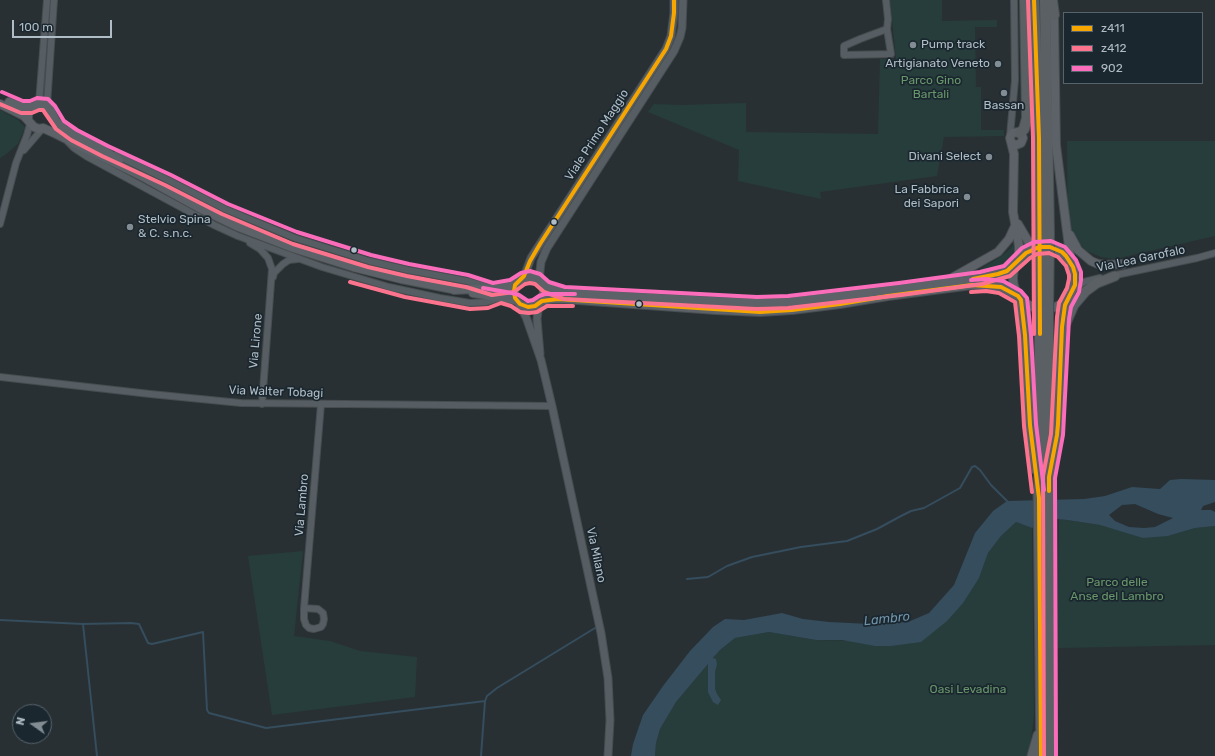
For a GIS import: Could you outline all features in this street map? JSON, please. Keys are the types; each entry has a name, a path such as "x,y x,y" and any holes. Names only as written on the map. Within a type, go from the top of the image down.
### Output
{"highway":[{"path":"1016,138 1024,129 1027,118 1025,0"},
{"path":"1034,0 1039,138 1045,233"},
{"path":"1044,0 1044,498"},
{"path":"1052,0 1054,15"},
{"path":"1044,318 1049,477"}],"main road":[{"path":"1041,756 1039,523 1057,435 1063,318 1065,305 1072,293 1075,280 1066,229 1056,145 1054,15"},
{"path":"0,98 16,106 25,107 39,105 50,109 56,121 66,130 105,151 145,178"},
{"path":"0,104 15,111 36,128 48,126 53,117 52,112"},
{"path":"29,122 28,113 39,105"},
{"path":"43,128 145,178 217,217 280,243 353,267 454,290 501,297 529,307 536,306 541,302 552,299 564,299 760,312 819,306 972,286 994,286 1001,287 1031,307 1043,310 1059,306 1065,302 1072,293"},
{"path":"1016,138 1014,154 1014,216 1019,246 1018,261 1012,279 1019,298 1025,335 1030,425 1049,526 1050,756"},
{"path":"1014,216 1021,231 1028,241 1039,247 1050,247 1057,250 1066,256 1071,263"},
{"path":"941,283 998,252 1009,239 1015,226"},
{"path":"1066,229 1078,250 1091,261 1104,265 1123,264"},
{"path":"454,290 493,289 508,286 530,276 553,290 572,293 676,300 757,303 788,302 981,278 1007,271 1030,250 1039,247"},
{"path":"1060,368 1067,320 1074,305 1086,291 1093,286 1115,276"},
{"path":"518,302 514,292 520,281"},
{"path":"541,282 544,293 541,302"},
{"path":"1032,756 1041,722"}],"street":[{"path":"39,105 47,0"},
{"path":"39,105 54,0"},
{"name":"Viale Primo Maggio","path":"520,281 525,274 531,258 666,49 671,36 674,0"},
{"name":"Viale Primo Maggio","path":"541,282 541,262 547,248 674,51 682,28 683,0"},
{"path":"886,0 888,19 887,29 891,54 844,55 844,46 860,38 887,29"},
{"path":"1014,0 1015,80 1012,109 1016,138"},
{"path":"1054,15 1058,0"},
{"path":"0,224 18,158 27,135 29,122"},
{"path":"18,158 43,128"},
{"path":"64,138 74,148 86,156 214,225 238,236 335,272 406,291 470,303 487,302 501,297"},
{"path":"105,151 168,180 225,210 295,238 374,262 467,281 493,289"},
{"name":"Via Lirone","path":"238,236 260,249 268,258 272,269 262,404"},
{"name":"Via Lea Garofalo","path":"1072,293 1084,282 1215,253"},
{"name":"Via Lirone","path":"272,280 274,273 283,264 288,260 298,258"},
{"name":"Via Milano","path":"518,302 526,317 541,360 603,641 610,706 608,756"},
{"name":"Via Milano","path":"541,302 538,311 538,319 541,360"},
{"name":"Via Walter Tobagi","path":"0,377 163,396 240,403 552,406"},
{"name":"Via Lambro","path":"304,608 321,404"}],"green space":[{"name":"Parco Gino Bartali","path":"890,0 942,0 942,21 997,20 997,27 975,27 976,87 981,87 981,130 1004,130 1004,136 944,137 937,176 820,192 821,199 738,181 739,150 648,112 654,104 681,105 746,103 746,132 878,134 880,59 896,59"},
{"path":"0,110 18,120 25,127 18,144 0,158"},
{"path":"1067,141 1215,141 1215,236 1115,259 1101,257 1087,251 1074,238 1068,224"},
{"path":"1015,242 1016,254 1014,260 1008,265 993,271 969,276 1002,256"},
{"name":"Parco delle Anse del Lambro","path":"1059,519 1100,525 1114,529 1168,536 1195,528 1215,526 1215,645 1057,648"},
{"name":"Oasi Levadina","path":"1016,522 1032,528 1034,716 1029,756 655,756 656,743 660,729 676,702 720,650 735,638 769,632 816,640 921,642 979,578 988,553 1001,536"},
{"path":"303,551 294,636 330,641 360,651 417,657 415,697 272,715 248,556"}],"water":[{"path":"1170,480 1215,480 1215,502 1203,506 1201,510 1211,510 1215,512 1215,526 1195,528 1168,536 1143,538 1100,525 1067,520 1046,518 1032,528 1016,522 1001,536 988,553 979,578 963,603 947,621 921,642 891,646 875,646 842,640 816,640 769,632 735,638 720,650 713,658 716,659 717,664 715,672 715,689 721,700 718,705 713,702 708,692 708,664 676,702 660,729 656,743 655,756 631,756 633,744 643,715 690,651 713,627 725,619 744,620 782,613 803,619 829,622 869,624 908,622 929,613 954,585 975,533 993,511 1007,501 1084,499 1105,496 1132,487 1160,489","holes":["1135,504 1158,514 1173,518 1155,527 1144,528 1129,527 1115,521 1109,515 1122,505"]}],"waterway":[{"path":"687,579 708,577 727,566 752,557 801,547 847,541 877,529 911,511 924,508 960,488 972,467 975,466 1009,503"},
{"path":"0,620 83,624 139,624 148,643 152,644 203,632 207,710 209,713 266,728 485,701"},
{"path":"83,624 97,756"},
{"path":"481,756 485,701 487,696 497,688 595,628"}],"transit line":[{"name":"z411","path":"674,0 671,36 666,49 540,244 530,261 524,276 515,285 515,298 520,304 528,307 535,306 542,301 558,299 760,312 840,304 972,285 1001,287 1018,296 1021,300 1025,335 1030,425 1039,498 1041,756"},
{"name":"z412","path":"1028,0 1033,138 1034,334"},
{"name":"z411","path":"1034,0 1039,138 1040,334"},
{"name":"902","path":"2,92 23,101 30,101 37,98 48,99 55,106 64,121 77,130 228,204 297,232 371,255 468,275 493,283 510,280 521,273 530,271 540,274 549,282 565,287 757,297 788,296 980,272 1004,266 1022,248 1034,242 1051,241 1065,247 1076,260 1081,272 1081,280 1079,292 1071,307 1069,319 1063,435 1055,478 1056,756"},
{"name":"z412","path":"0,104 21,113 32,113 43,110 56,129 71,140 222,214 293,244 368,267 466,287 492,295 514,292 525,284 530,283 535,284 544,292 564,299 757,309 788,308 982,284 1010,276 1030,258 1037,254 1049,253 1058,257 1066,266 1069,279 1067,288 1059,303 1057,317 1051,434 1043,476 1044,756"},
{"name":"z411","path":"973,279 1007,271 1026,253 1039,247 1050,247 1062,252 1073,267 1075,274 1075,285 1065,305 1062,327 1058,424 1049,477 1049,491"},
{"name":"902","path":"971,280 986,279 1003,281 1021,291 1027,298 1031,335 1036,424 1044,490"},
{"name":"z412","path":"350,282 405,297 470,309 488,308 501,303 511,306 520,312 529,313 537,312 547,306 573,306"},
{"name":"902","path":"483,288 519,295 528,301 545,294 575,294"},
{"name":"z412","path":"971,292 986,291 999,293 1015,302 1019,336 1024,426 1032,492"}],"place":[{"name":"Pump track","path":"913,45"},
{"name":"Artigianato Veneto","path":"998,64"},
{"name":"Bassan","path":"1004,93"},
{"name":"Divani Select","path":"989,157"},
{"name":"La Fabbrica dei Sapori","path":"967,197"},
{"name":"Stelvio Spina & C. s.n.c.","path":"130,227"}],"water label":[{"name":"Lambro","path":"887,619"}]}
